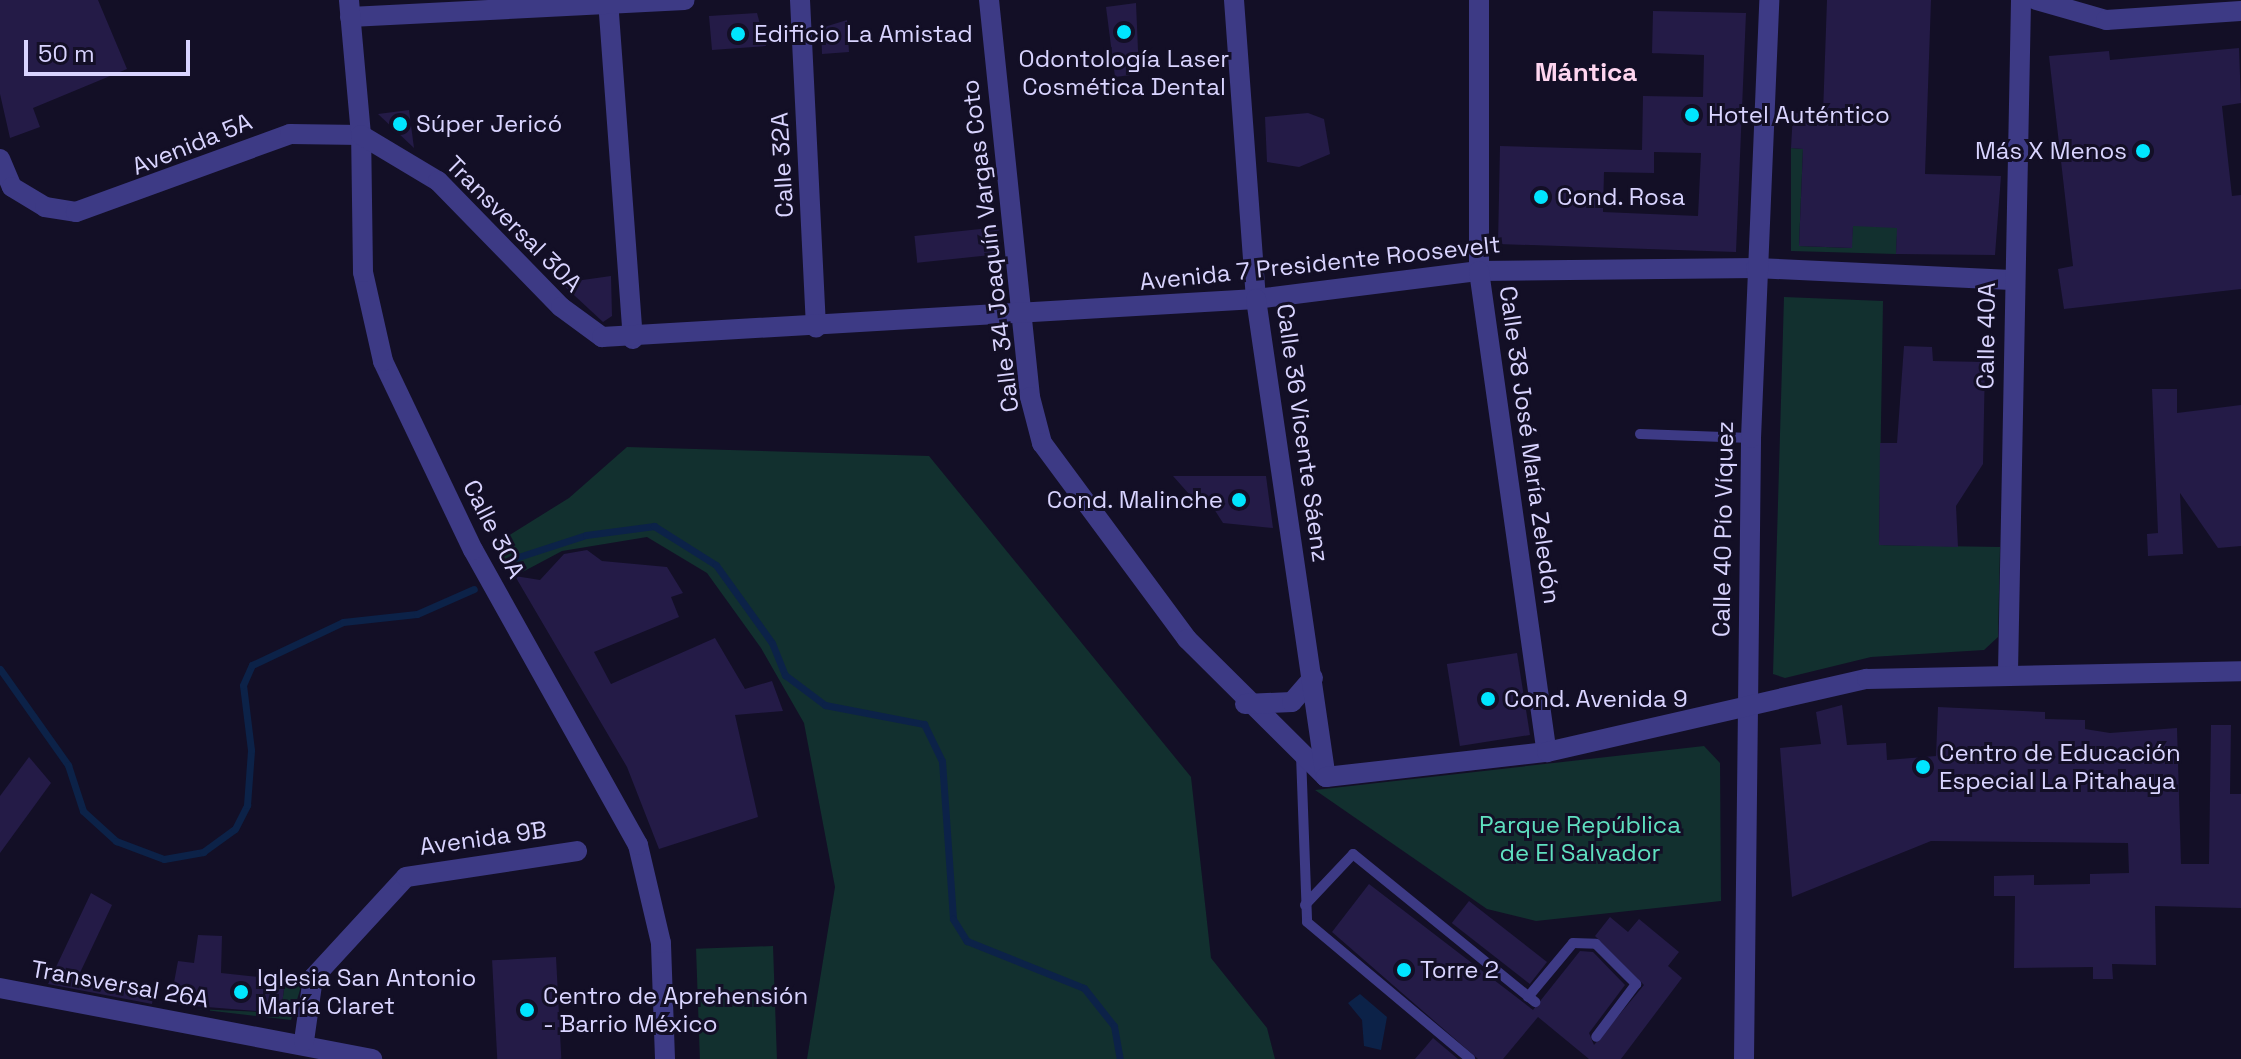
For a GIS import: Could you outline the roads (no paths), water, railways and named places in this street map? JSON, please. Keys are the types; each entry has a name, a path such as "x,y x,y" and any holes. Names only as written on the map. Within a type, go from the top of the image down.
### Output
{"street":[{"path":"350,8 685,0"},
{"name":"Calle 32A","path":"800,0 816,328"},
{"name":"Calle 34 Joaquín Vargas Coto","path":"989,0 1022,315 1042,443 1187,639 1245,704 1326,777"},
{"name":"Calle 36 Vicente Sáenz","path":"1234,0 1256,299 1326,777"},
{"name":"Calle 38 José María Zeledón","path":"1479,0 1479,271 1547,752"},
{"name":"Calle 40 Pío Víquez","path":"1744,1059 1745,708 1751,438 1769,0"},
{"name":"Calle 40A","path":"2008,672 2012,280 2021,0"},
{"path":"2036,0 2106,20 2241,11"},
{"path":"608,2 633,339"},
{"name":"Calle 30A","path":"350,8 361,135 363,272 383,361 473,550 638,845 661,943 665,1059"},
{"name":"Avenida 5A","path":"0,159 12,187 45,207 105,208 290,134 361,135"},
{"name":"Transversal 30A","path":"361,135 438,181 583,327 633,339"},
{"name":"Avenida 7 Presidente Roosevelt","path":"633,339 1256,299 1479,271 1756,268 2012,280"},
{"path":"1326,777 1547,752 1867,679 2008,672 2241,671"},
{"path":"1245,704 1284,705 1313,678"},
{"name":"Avenida 9B","path":"304,1041 313,978 406,877 577,851"},
{"name":"Transversal 26A","path":"0,988 304,1041 372,1059"}],"lane":[{"path":"1640,434 1751,438"},
{"path":"1301,755 1305,905 1312,932 1470,1059"},
{"path":"1305,905 1353,854 1532,1000 1573,943 1596,944 1636,984 1596,1037"}],"water":[{"path":"1360,994 1387,1017 1381,1050 1364,1046 1362,1020 1348,1003"}],"waterway":[{"path":"509,560 586,535 654,526 716,565 772,643 785,675 825,705 924,724 942,761 953,919 967,941 1084,988 1114,1026 1120,1059"},
{"path":"0,669 68,765 83,811 116,841 164,859 203,852 235,829 247,805 251,750 243,685 252,665 343,622 417,614 474,589"}],"place":[{"name":"Odontología Laser Cosmética Dental","path":"1124,32"},
{"name":"Edificio La Amistad","path":"738,34"},
{"name":"Hotel Auténtico","path":"1692,115"},
{"name":"Súper Jericó","path":"400,124"},
{"name":"Más X Menos","path":"2143,151"},
{"name":"Cond. Rosa","path":"1541,197"},
{"name":"Cond. Malinche","path":"1239,500"},
{"name":"Cond. Avenida 9","path":"1488,699"},
{"name":"Centro de Educación Especial La Pitahaya","path":"1923,767"},
{"name":"Torre 2","path":"1404,970"},
{"name":"Iglesia San Antonio María Claret","path":"241,992"},
{"name":"Centro de Aprehensión - Barrio México","path":"527,1010"}],"district":[{"name":"Mántica","path":"1586,73"}],"park label":[{"name":"Parque República de El Salvador","path":"1580,839"}]}
